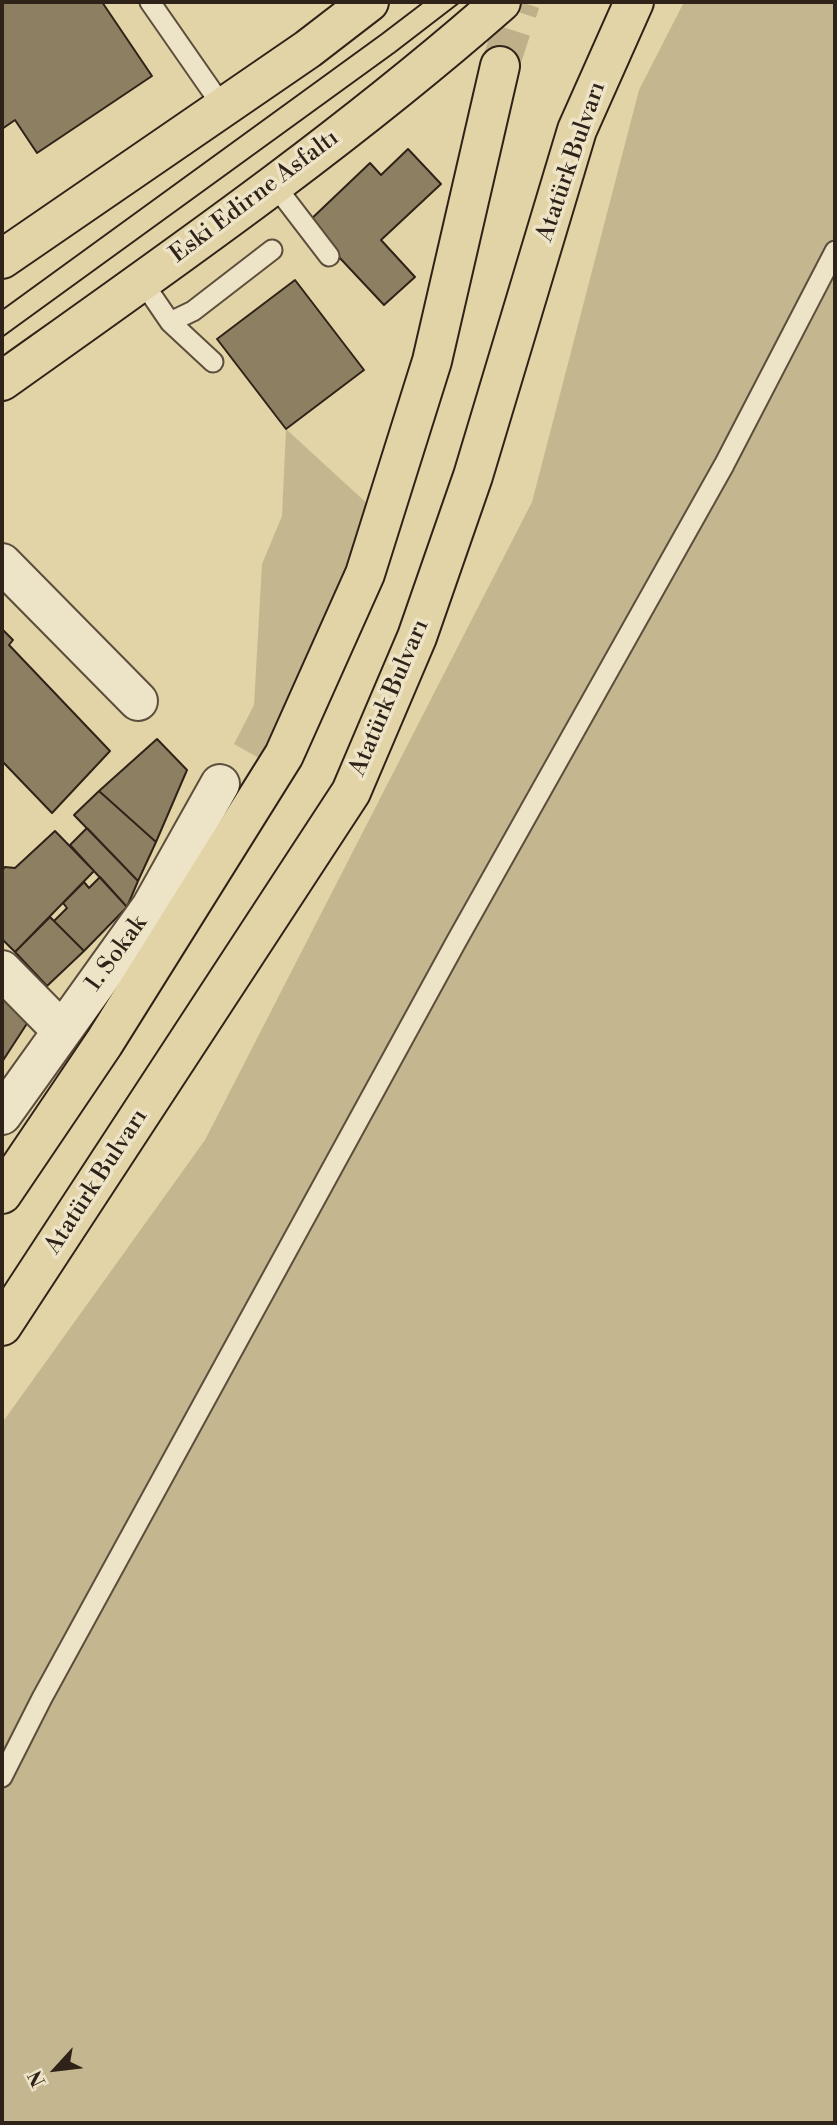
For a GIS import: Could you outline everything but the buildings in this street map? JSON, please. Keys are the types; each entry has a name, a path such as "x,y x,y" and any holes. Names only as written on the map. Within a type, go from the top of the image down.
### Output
{"main road":[{"path":"2,259 308,49 369,2"},
{"name":"Eski Edirne Asfaltı","path":"2,381 142,281 371,110 443,53 501,2"},
{"name":"Atatürk Bulvarı","path":"2,1326 351,792 417,637 473,476 578,130 634,2"},
{"path":"2,1194 104,1043 284,755 359,586 432,362 500,66"}],"street":[{"path":"2,563 138,701"},
{"name":"1. Sokak","path":"2,1115 150,907 220,784"},
{"path":"2,970 62,1031"}],"lane":[{"path":"150,2 223,107"},
{"path":"273,183 329,256"},
{"path":"170,323 193,311 272,250"},
{"path":"2,1777 48,1686 442,967 724,464 835,251"},
{"path":"142,281 170,323 213,362"}],"shaded area":[{"path":"684,2 835,2 835,2123 2,2123 2,1423 205,1140 532,502 639,90"},
{"path":"286,429 372,508 266,762 234,744 254,705 262,564 282,516"}],"tunnel":[{"path":"500,66 521,2"}],"tram line":[{"path":"2,310 424,2"},
{"path":"2,337 460,2"}]}
